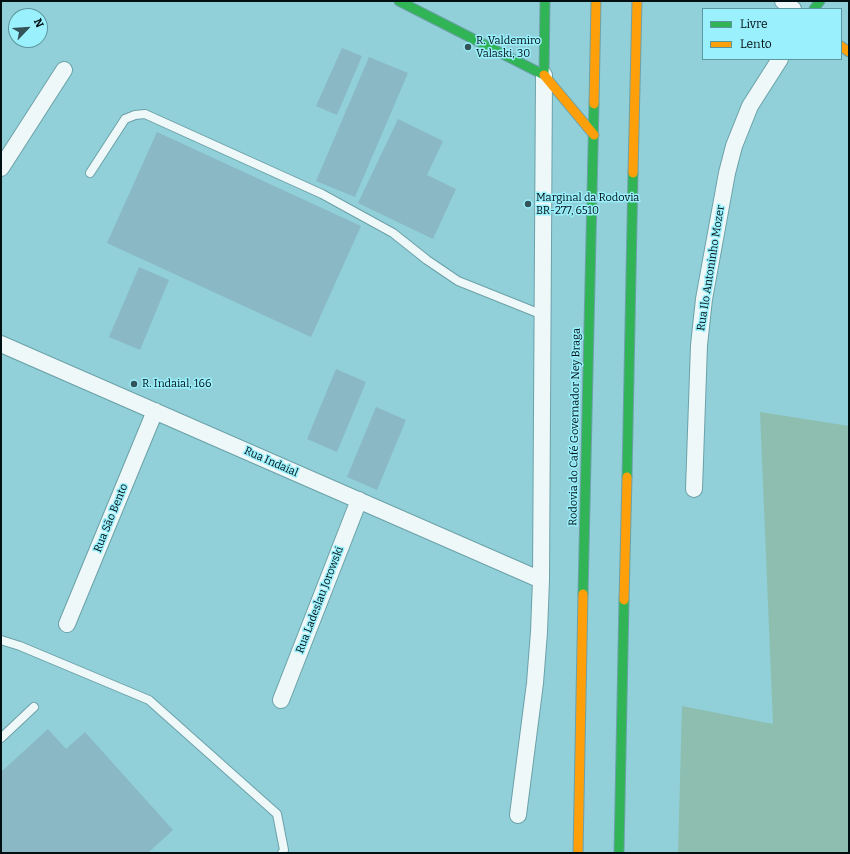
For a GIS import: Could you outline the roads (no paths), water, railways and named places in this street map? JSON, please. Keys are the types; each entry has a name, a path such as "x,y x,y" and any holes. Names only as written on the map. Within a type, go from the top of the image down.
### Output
{"main road":[{"path":"399,1 544,75 594,135"},
{"path":"544,75 545,1"},
{"name":"Rodovia do Café Governador Ney Braga","path":"578,853 596,1"},
{"path":"619,853 637,1"}],"street":[{"path":"783,1 792,8"},
{"name":"Rua Ilo Antoninho Mozer","path":"694,489 703,307 727,173 734,146 750,106 779,60"},
{"path":"1,168 64,70"},
{"path":"518,815 535,683 541,580 544,75"},
{"name":"Rua Indaial","path":"1,344 541,580"},
{"name":"Rua São Bento","path":"67,624 155,411"},
{"name":"Rua Ladeslau Jorowski","path":"281,700 359,500"}],"lane":[{"path":"90,173 125,119 135,115 144,114 322,194 393,233 427,260 458,281 543,315"},
{"path":"1,640 20,646 149,700 276,814 284,850 282,853"},
{"path":"1,738 34,707"}],"place":[{"name":"R. Valdemiro Valaski, 30","path":"468,47"},
{"name":"Marginal da Rodovia BR-277, 6510","path":"528,204"},
{"name":"R. Indaial, 166","path":"134,384"}]}
